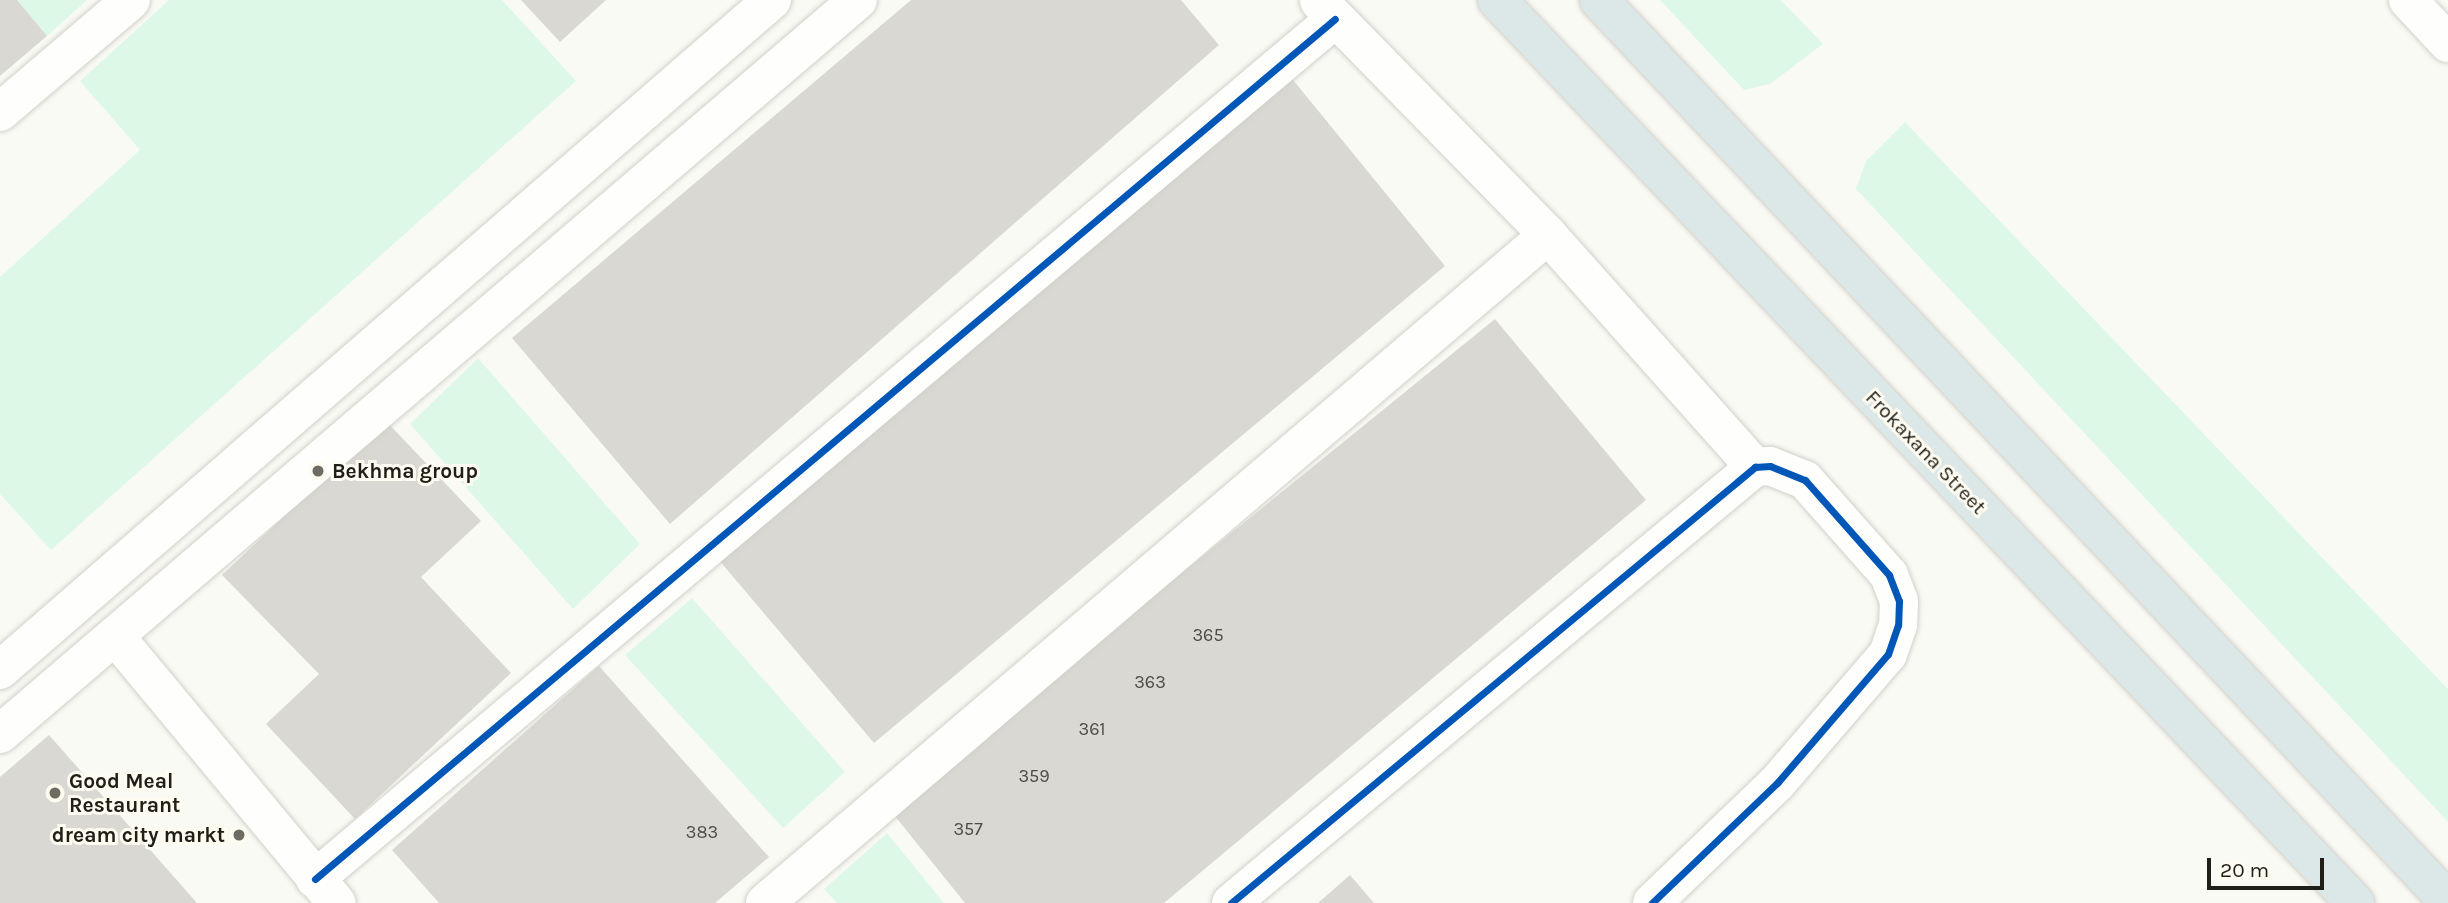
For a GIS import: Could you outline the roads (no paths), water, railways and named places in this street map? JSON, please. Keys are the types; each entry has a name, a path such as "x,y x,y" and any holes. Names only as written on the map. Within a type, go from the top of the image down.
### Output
{"main road":[{"name":"Frokaxana Street","path":"1497,0 2355,903"},
{"path":"1599,0 2448,901"}],"street":[{"path":"0,112 131,0"},
{"path":"5,722 116,636 858,0"},
{"path":"2408,0 2448,43"},
{"path":"0,670 751,6"},
{"path":"116,636 326,891 1326,9 1548,235 1755,467"},
{"path":"765,903 1548,235"},
{"path":"1231,903 1755,467 1770,466 1805,480 1889,575 1899,601 1898,625 1888,654 1777,783 1651,903"}],"place":[{"name":"Bekhma group","path":"318,471"},
{"name":"Good Meal Restaurant","path":"55,793"},
{"name":"dream city markt","path":"239,835"}]}
